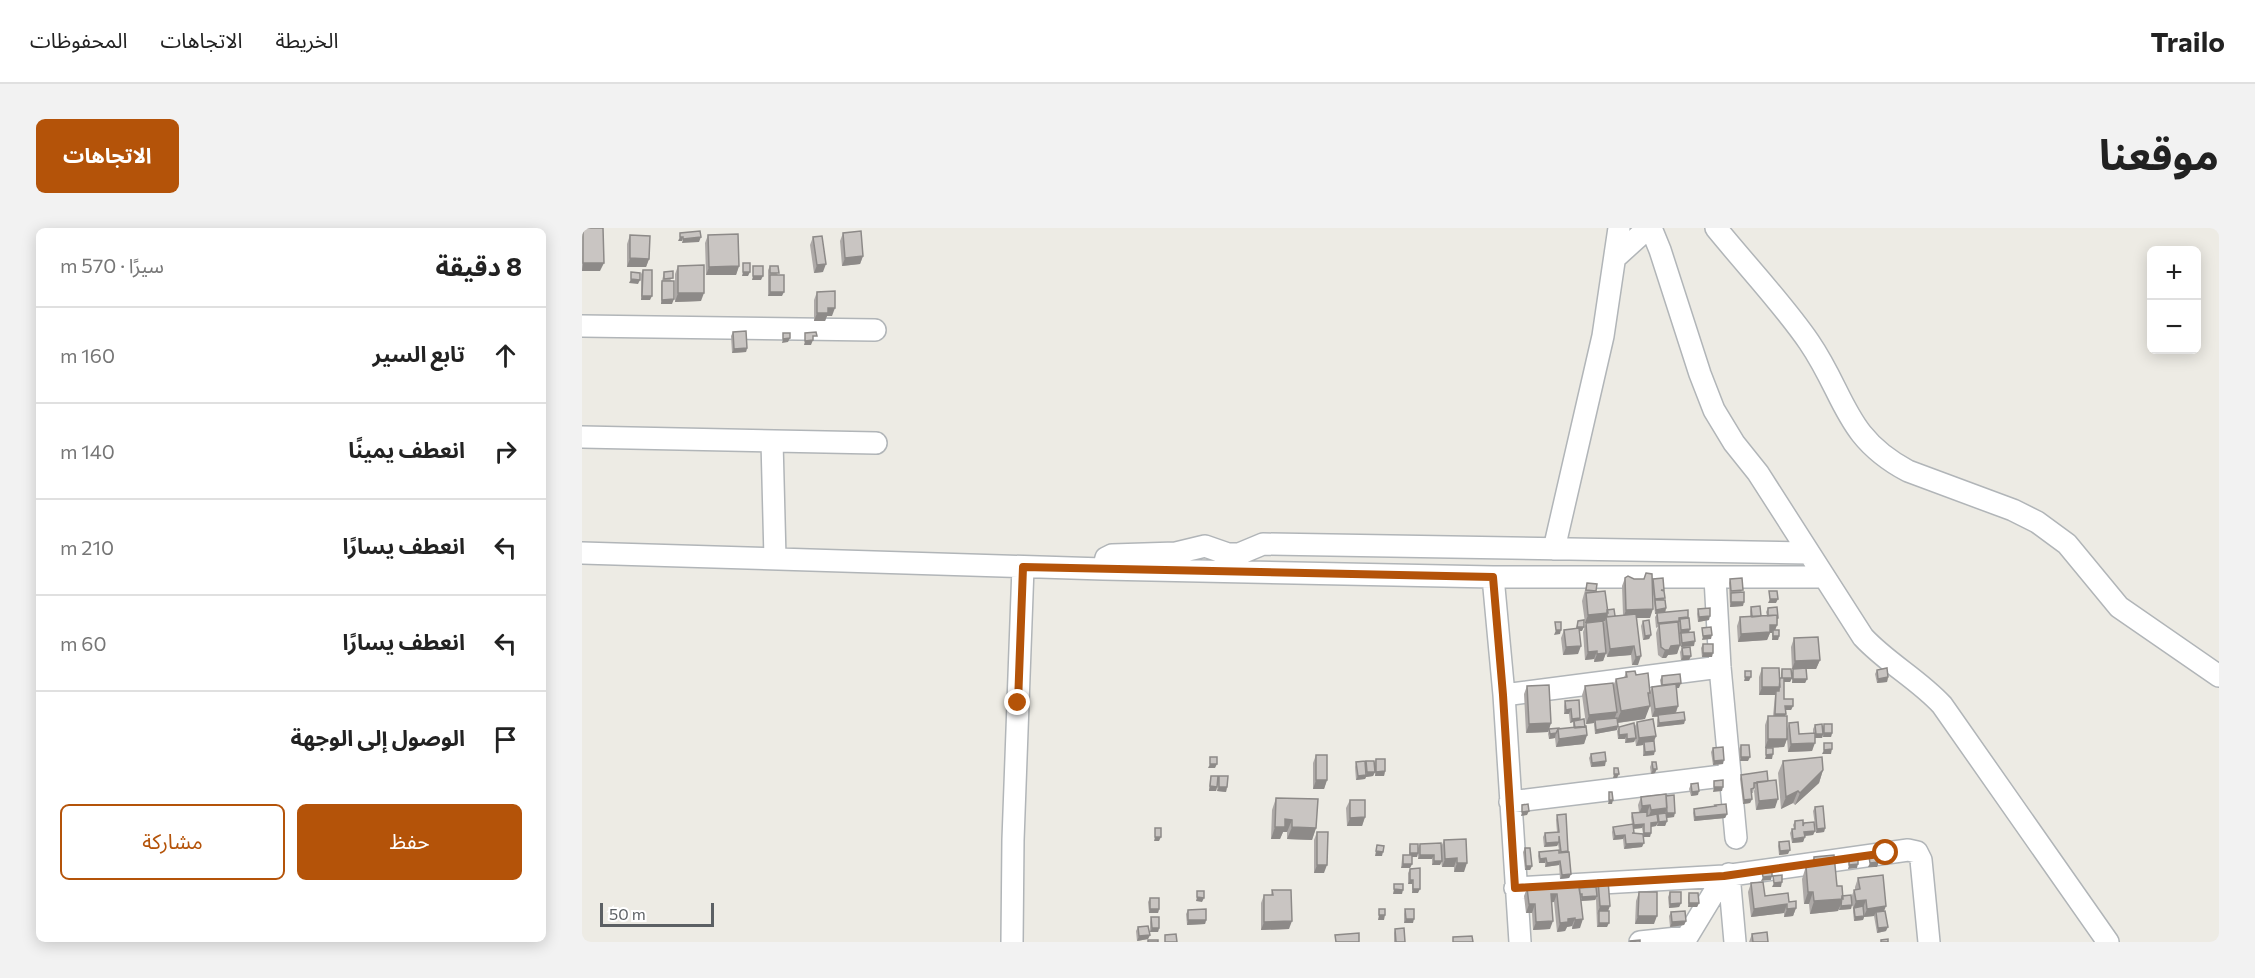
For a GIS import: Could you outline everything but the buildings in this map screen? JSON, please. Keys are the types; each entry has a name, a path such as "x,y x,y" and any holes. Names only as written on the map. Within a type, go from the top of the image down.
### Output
{"street":[{"path":"1554,549 1601,347 1619,228"},
{"path":"1616,257 1649,228 1714,410 1734,443 1758,472 1853,623 1874,648 1921,684 1942,705 2108,942"},
{"path":"1716,228 1809,342 1851,420 1869,444 1908,471 2013,510 2045,527 2067,544 2080,558 2102,589 2119,607 2219,676"},
{"path":"582,326 875,330"},
{"path":"582,437 876,443"},
{"path":"772,441 775,558"},
{"path":"1103,569 1106,558 1112,555 1176,553 1204,546 1233,555 1244,553 1263,544 1809,553"},
{"path":"582,553 1023,567 1493,577 1824,577"},
{"path":"1012,942 1013,840 1023,567"},
{"path":"1493,577 1520,942"},
{"path":"1715,578 1720,667 1736,838"},
{"path":"1503,695 1720,667"},
{"path":"1510,802 1730,775"},
{"path":"1515,888 1726,875 1908,850 1917,852 1921,860 1929,942"},
{"path":"1640,942 1686,940 1726,875"},
{"path":"1726,875 1735,942"}],"route":[{"path":"1018,703 1023,567 1493,577 1515,888 1724,876 1886,853"}]}
